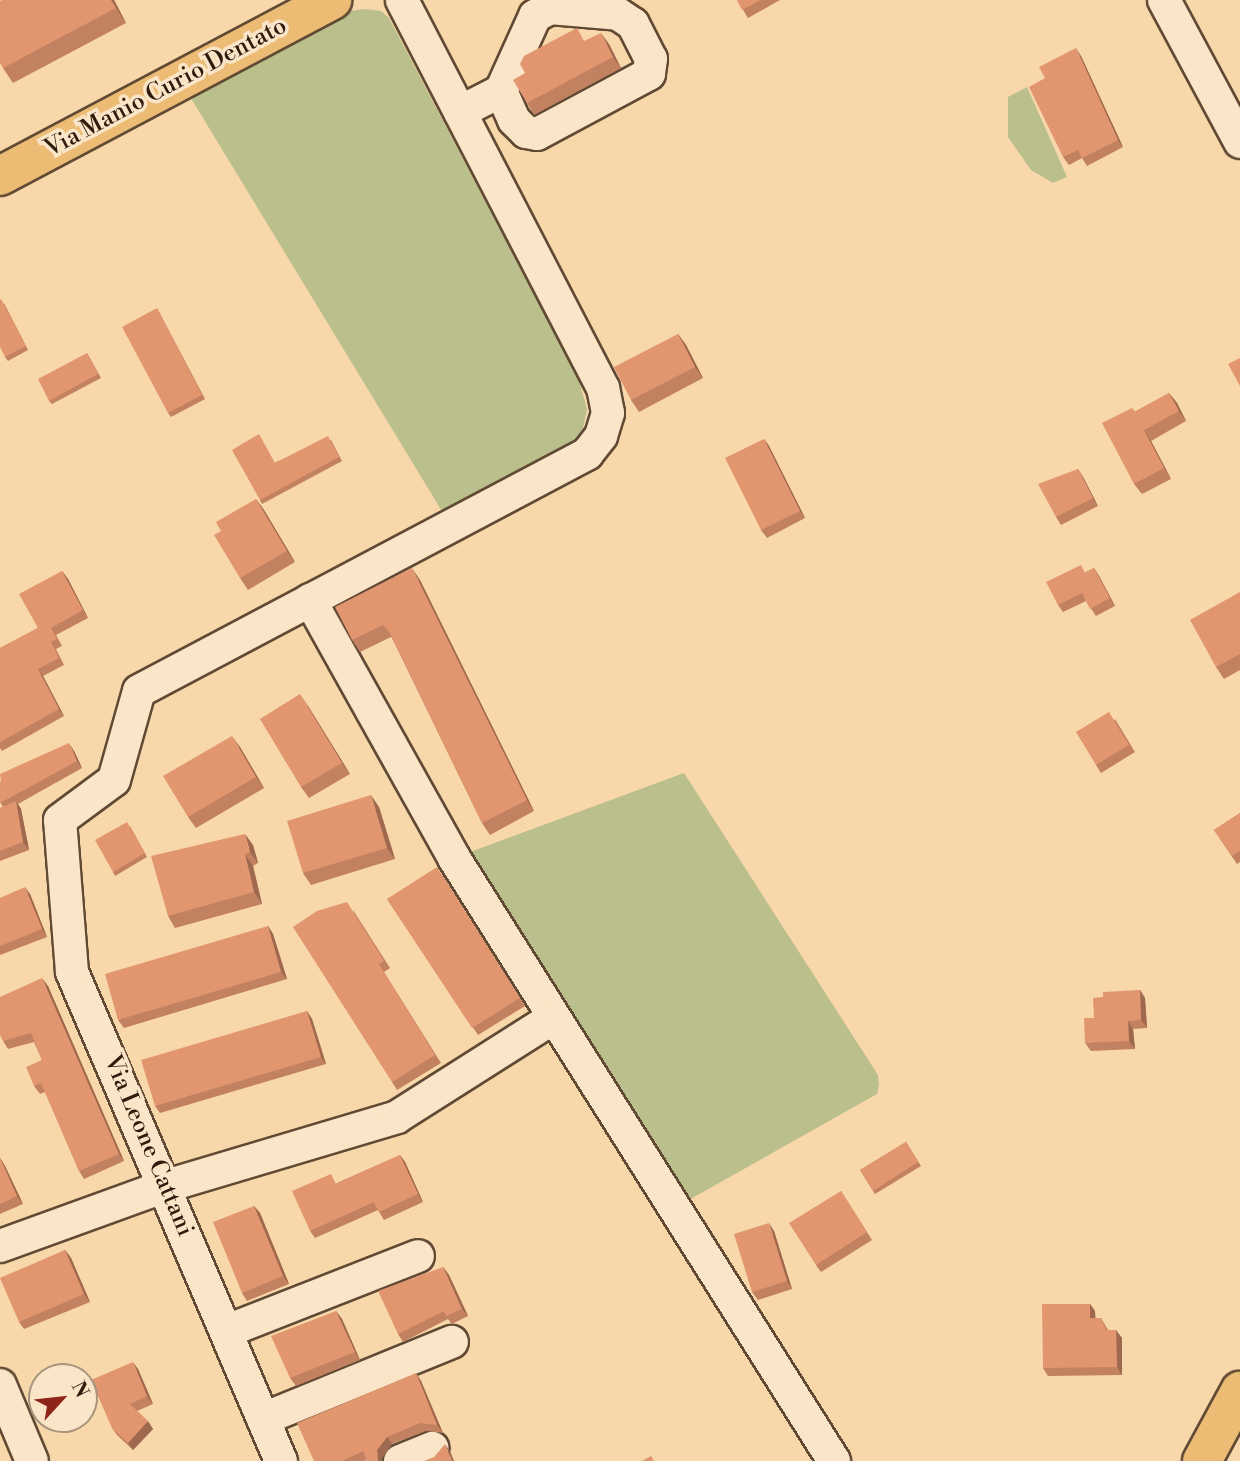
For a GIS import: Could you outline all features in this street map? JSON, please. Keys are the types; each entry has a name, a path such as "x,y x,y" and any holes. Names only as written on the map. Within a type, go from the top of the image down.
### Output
{"main road":[{"name":"Via Manio Curio Dentato","path":"0,176 332,0"},
{"path":"1202,1461 1240,1391"}],"street":[{"path":"402,0 603,388 608,413 601,436 587,454 310,600 454,858 834,1461"},
{"path":"1164,0 1240,142"},
{"path":"460,112 501,91 515,53 539,6 580,7 618,13 642,38 650,59 649,74 537,134 526,132 514,120 501,91"},
{"name":"Via Leone Cattani","path":"281,1461 166,1186 72,972 60,820 114,780 139,691 310,600"},
{"path":"0,1246 166,1186 397,1117 553,1018"},
{"path":"227,1331 418,1256"},
{"path":"263,1419 452,1342"},
{"path":"0,1385 32,1461"},
{"path":"400,1461 432,1448"}],"green space":[{"path":"365,9 381,11 389,18 578,378 587,409 579,448 451,526 189,95 335,13"},
{"path":"1027,87 1067,177 1053,183 1031,170 1008,137 1008,97"},
{"path":"684,773 878,1075 879,1085 877,1094 687,1201 454,858"}],"building":[{"path":"2,0 111,0 116,8 3,68 0,63"},
{"path":"737,0 761,0 742,10"},
{"path":"577,28 584,41 601,33 613,57 527,103 513,80 525,73 520,64 524,56"},
{"path":"1076,48 1118,140 1082,158 1078,150 1063,157 1029,87 1045,78 1039,67"},
{"path":"1,299 26,346 5,357 0,347"},
{"path":"157,308 202,395 168,413 122,327"},
{"path":"678,334 695,367 631,400 614,367"},
{"path":"87,353 98,374 49,401 38,379"},
{"path":"1240,358 1240,386 1228,364"},
{"path":"1169,393 1179,411 1144,430 1164,468 1134,484 1102,423 1132,408 1134,412"},
{"path":"259,434 275,463 328,436 339,457 260,500 232,450"},
{"path":"764,439 800,511 761,530 725,458"},
{"path":"1078,469 1093,498 1056,517 1038,484"},
{"path":"256,499 287,551 240,578 214,535 221,531 216,522"},
{"path":"1081,565 1085,573 1094,568 1110,598 1090,609 1082,593 1058,605 1046,582"},
{"path":"412,568 527,800 482,823 390,633 383,625 352,640 335,607"},
{"path":"62,571 83,610 51,628 57,639 51,642 59,658 38,669 59,709 0,742 0,648 38,628 19,594"},
{"path":"1240,592 1240,654 1216,667 1190,620"},
{"path":"300,694 342,763 301,787 260,719"},
{"path":"1109,712 1129,745 1096,765 1076,732"},
{"path":"232,736 256,777 188,817 163,776"},
{"path":"69,743 77,761 0,803 0,774"},
{"path":"371,795 387,848 303,873 287,821"},
{"path":"16,801 23,842 0,851 0,808"},
{"path":"1240,813 1240,851 1232,856 1214,830"},
{"path":"127,822 145,853 113,872 95,840"},
{"path":"245,834 250,852 245,854 254,892 168,916 151,856"},
{"path":"437,867 520,998 472,1028 387,899"},
{"path":"25,887 42,929 0,946 0,898"},
{"path":"347,902 384,961 379,964 435,1055 392,1082 293,927 317,911"},
{"path":"268,926 281,972 118,1020 105,974"},
{"path":"42,978 119,1154 79,1171 41,1083 34,1086 26,1067 42,1060 31,1033 3,1041 0,1035 0,997"},
{"path":"1140,990 1141,1020 1128,1021 1129,1041 1085,1043 1084,1018 1094,1018 1093,998 1103,997 1103,992"},
{"path":"307,1011 321,1057 155,1106 141,1060"},
{"path":"906,1142 918,1162 873,1191 860,1170"},
{"path":"400,1155 418,1194 379,1212 374,1202 310,1231 292,1191 331,1174 336,1184"},
{"path":"0,1158 17,1196 0,1204"},
{"path":"841,1191 867,1232 816,1265 789,1223"},
{"path":"254,1206 283,1276 242,1293 213,1222"},
{"path":"769,1223 787,1281 752,1292 734,1234"},
{"path":"65,1250 84,1294 19,1322 0,1278"},
{"path":"443,1267 462,1309 446,1316 444,1311 398,1334 378,1291"},
{"path":"1042,1304 1090,1304 1090,1318 1101,1318 1106,1330 1116,1330 1117,1367 1043,1368"},
{"path":"336,1311 355,1352 290,1378 271,1336"},
{"path":"133,1362 147,1396 130,1404 148,1421 128,1443 112,1428 98,1396 98,1377"},
{"path":"416,1373 437,1425 420,1423 387,1437 377,1450 378,1461 367,1461 363,1451 342,1461 314,1461 297,1423"},
{"path":"445,1444 452,1461 424,1461 434,1457"}]}
